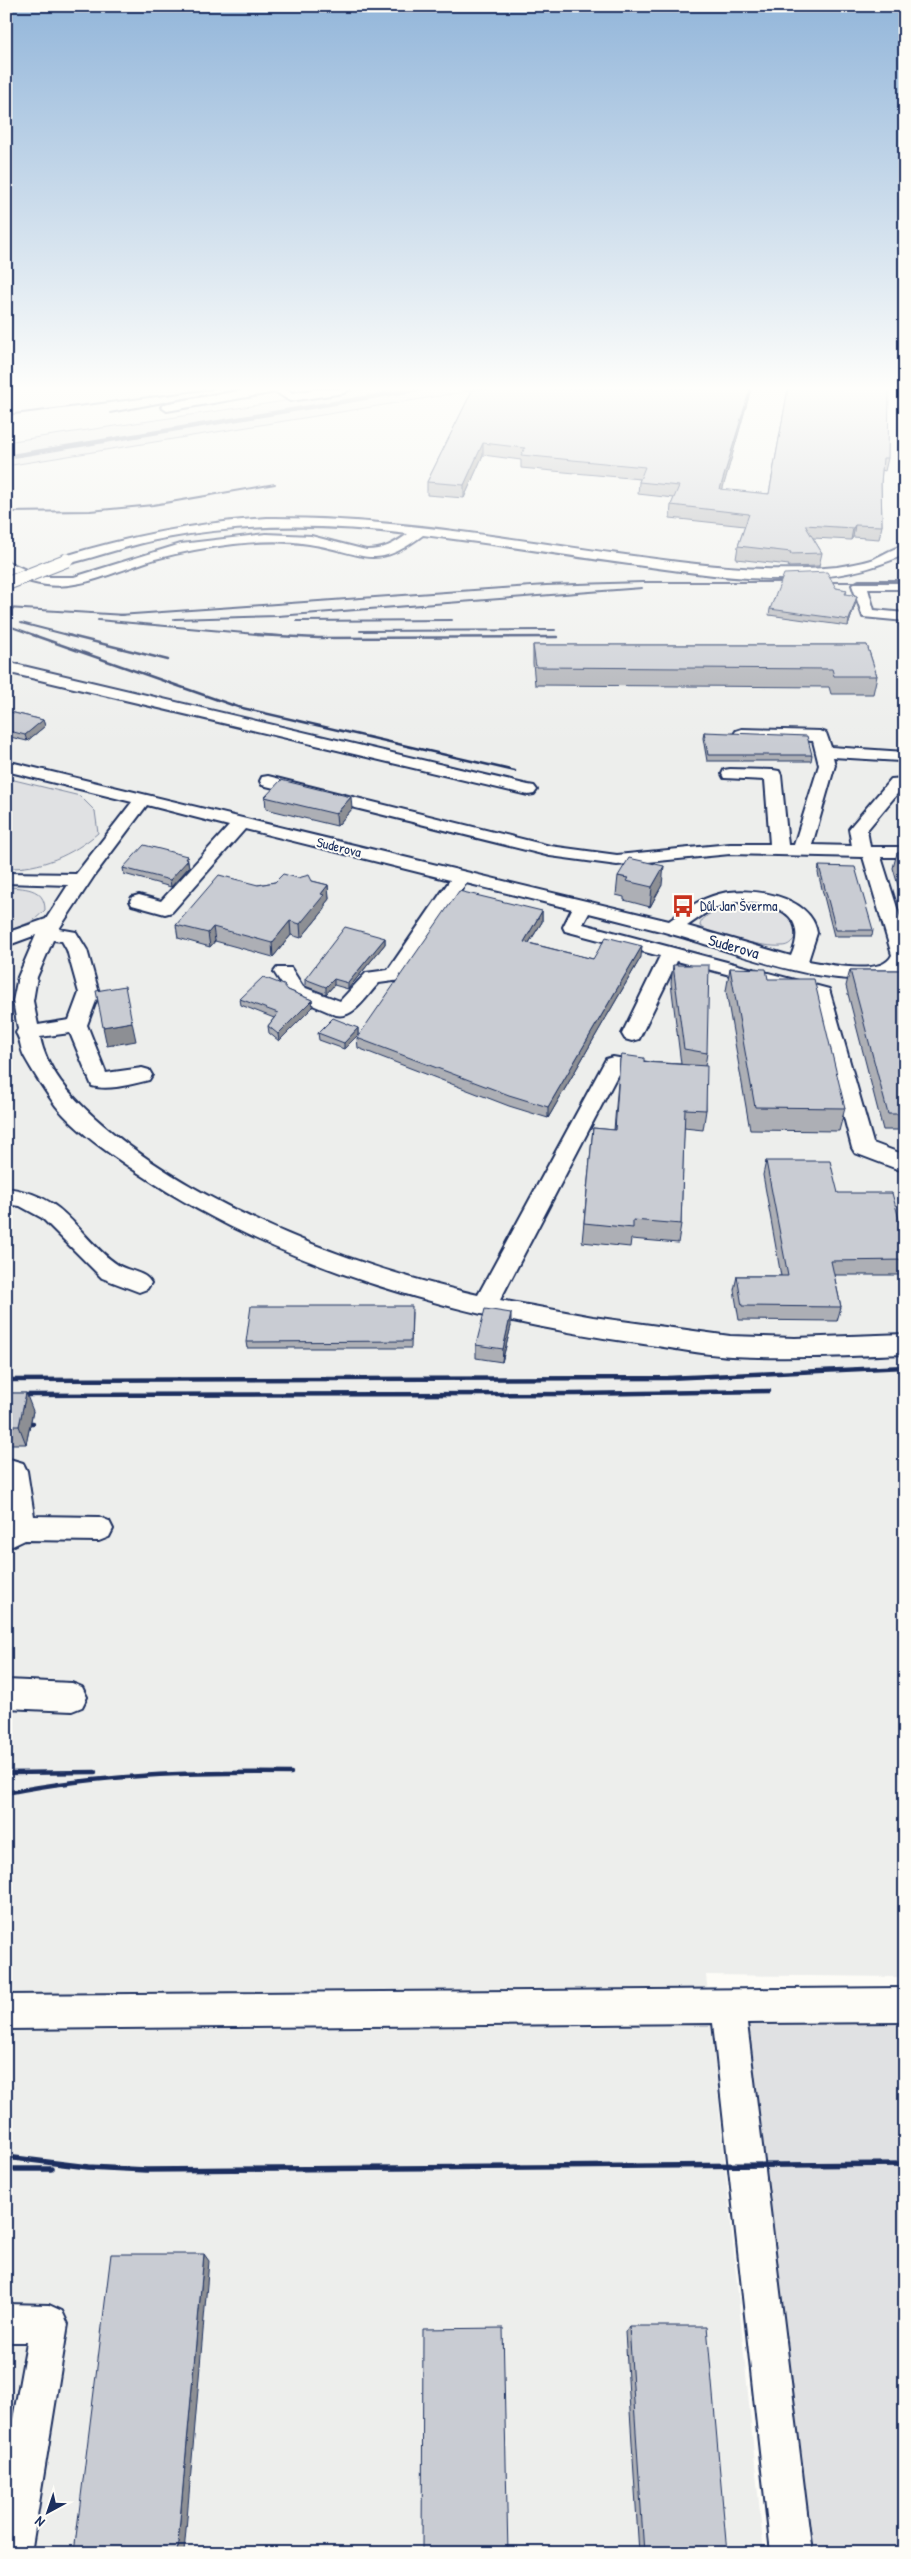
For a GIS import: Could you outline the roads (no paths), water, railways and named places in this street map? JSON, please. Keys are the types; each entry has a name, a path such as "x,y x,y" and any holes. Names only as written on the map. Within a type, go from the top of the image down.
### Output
{"street":[{"path":"6,584 67,560 157,534 226,525 334,523 419,532 656,563 780,574 842,570 882,560 905,549"},
{"path":"6,564 14,570 42,581 68,582 94,578 161,554 220,541 296,538 322,542 360,554 376,554 400,548 419,532"},
{"path":"905,585 859,585 868,614 905,617"},
{"path":"6,667 528,790"},
{"path":"724,734 820,736 822,752 827,765 801,850"},
{"path":"822,752 900,756"},
{"name":"Suderova","path":"6,766 583,906 672,928 790,962 840,972 869,973 881,971 897,965 901,960 902,955 866,852"},
{"path":"730,774 773,775 779,850"},
{"path":"268,781 550,851 608,859 617,860 730,849 905,852"},
{"path":"866,852 858,829 897,783 905,783"},
{"path":"143,799 50,927 27,978 23,1002 26,1033 33,1055 47,1081 80,1116 110,1143 161,1180 297,1246 410,1286 485,1305 613,1330 729,1346 905,1344"},
{"path":"139,901 165,908 241,823"},
{"path":"284,972 296,991 343,1010 373,977 394,976 461,877"},
{"path":"6,878 83,880"},
{"name":"Suderova","path":"672,928 693,913 724,898 744,896 768,900 793,912 807,928 807,941 790,962"},
{"path":"583,906 572,927 822,994 863,1148 905,1164"},
{"path":"6,940 50,927 69,936 77,950 89,993 77,1025 99,1080 142,1075"},
{"path":"632,1034 671,953"},
{"path":"780,982 790,962"},
{"path":"26,1033 77,1025"},
{"path":"6,1196 17,1196 45,1206 108,1270 139,1284"},
{"path":"6,1469 14,1471 14,1532 99,1529"},
{"path":"6,1694 72,1697"},
{"path":"6,2012 905,2005"},
{"path":"728,2006 792,2553"},
{"path":"6,2323 48,2324 10,2553"}],"lane":[{"path":"485,1305 612,1064 670,1073"}],"railway":[{"path":"6,512 90,511 117,508"},
{"path":"122,615 546,585 642,582 795,582"},
{"path":"817,582 905,582"},
{"path":"174,619 278,616 642,588"},
{"path":"7,608 122,615"},
{"path":"98,620 280,636"},
{"path":"296,621 452,620"},
{"path":"21,623 72,636"},
{"path":"6,625 37,636"},
{"path":"360,631 555,630"},
{"path":"33,635 238,707 515,771"},
{"path":"67,635 168,660"},
{"path":"257,635 318,638 557,637"},
{"path":"6,1380 668,1378 905,1367"},
{"path":"6,1395 576,1394 769,1391"},
{"path":"6,1423 33,1423"},
{"path":"6,1773 95,1772"},
{"path":"6,1793 77,1782 148,1775 291,1773"},
{"path":"6,2157 88,2167 146,2170 905,2164"},
{"path":"6,2169 51,2169"}],"place":[{"name":"Důl Jan Šverma","path":"683,906"}]}
